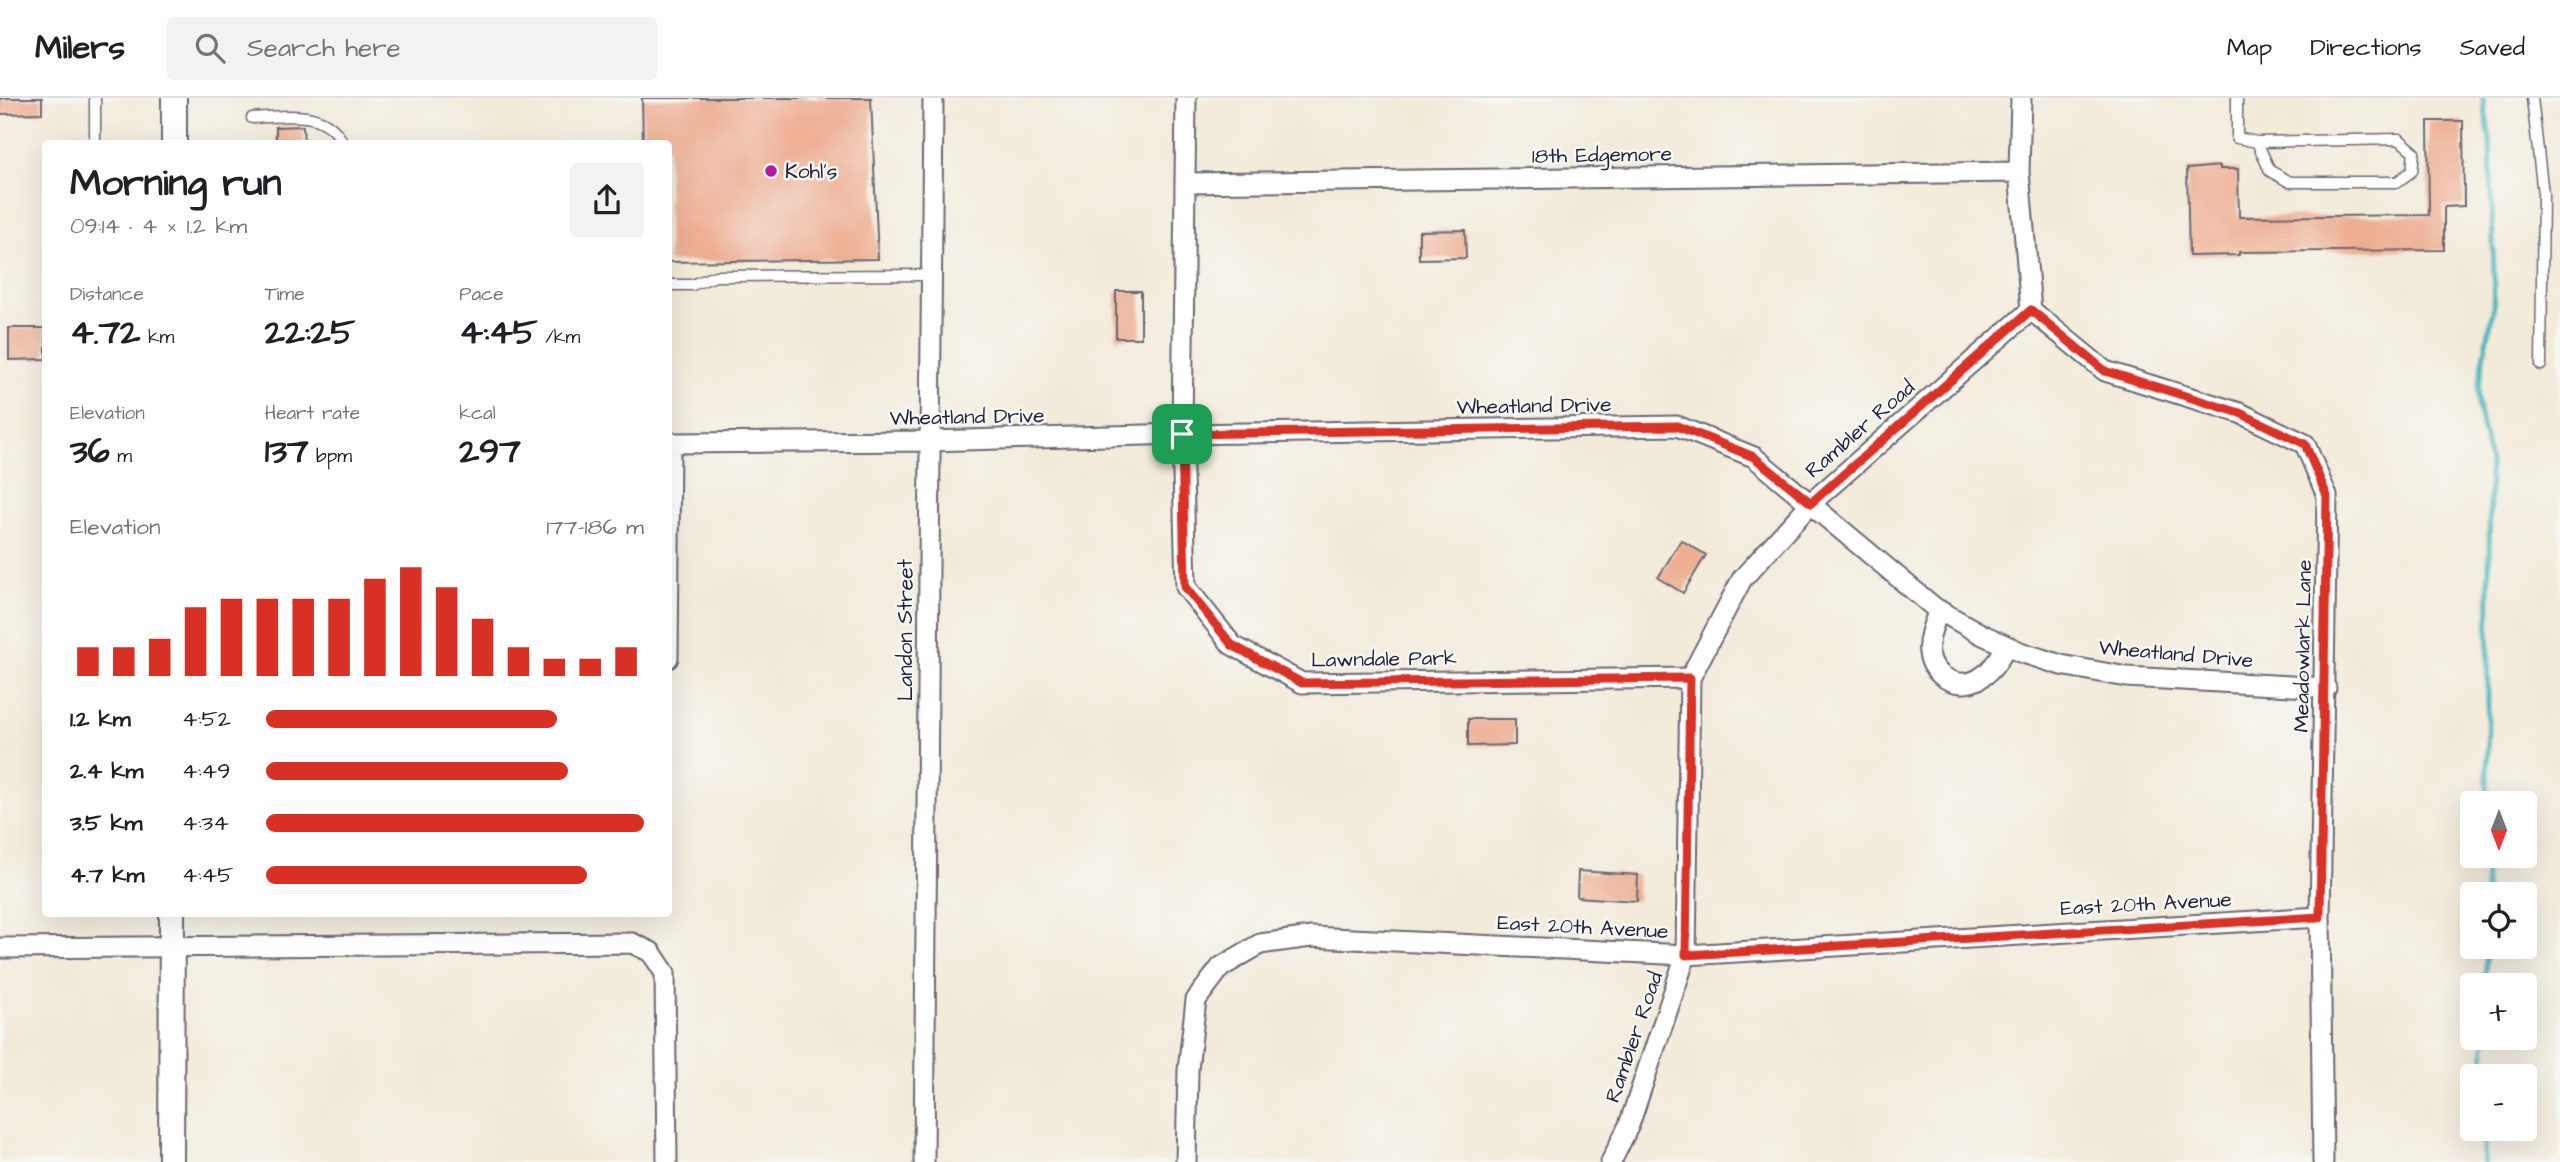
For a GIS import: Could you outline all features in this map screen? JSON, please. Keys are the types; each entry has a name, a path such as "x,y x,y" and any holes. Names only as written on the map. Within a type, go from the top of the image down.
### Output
{"street":[{"path":"174,98 174,140"},
{"name":"Landon Street","path":"924,1162 933,98"},
{"name":"Lawndale Park","path":"1186,98 1182,434 1185,587 1232,645 1302,683 1690,678"},
{"path":"2021,98 2019,172 2031,310"},
{"name":"18th Edgemore","path":"1185,183 2019,172"},
{"name":"Rambler Road","path":"1611,1162 1629,1125 1686,955 1690,678 1742,579 1811,503 2031,310"},
{"name":"Meadowlark Lane","path":"2031,310 2105,371 2240,413 2305,444 2327,496 2326,688 2320,917 2323,1162"},
{"name":"Wheatland Drive","path":"672,443 930,441 1677,426 1754,457 1939,610 2007,646 2061,665 2127,677 2326,688"},
{"path":"1939,610 1929,643 1929,654 1936,668 1953,683 1971,682 1983,677 1993,668 2007,646"},
{"path":"171,1162 172,917"},
{"name":"East 20th Avenue","path":"1186,1162 1188,1070 1196,1000 1221,967 1261,944 1311,937 1686,955 2320,917"},
{"path":"0,948 632,943 651,952 665,974 667,1162"}],"lane":[{"path":"95,98 95,140"},
{"path":"2237,98 2237,138 2257,142 2399,139 2414,152 2412,171 2397,181 2290,182 2270,171 2257,142"},
{"path":"2532,98 2543,194 2541,365"},
{"path":"253,117 319,118 337,130 341,140"},
{"path":"672,285 692,285 715,276 932,275"}],"building":[{"path":"0,98 42,98 42,113 0,114"},
{"name":"Kohl's","path":"642,98 871,98 878,259 672,262 672,140 643,140"},
{"path":"2428,121 2463,121 2464,206 2444,207 2444,250 2239,252 2239,255 2189,256 2187,169 2220,166 2220,169 2238,169 2239,217 2429,215"},
{"path":"303,126 304,140 276,140 276,127"},
{"path":"1465,230 1466,258 1419,259 1419,231"},
{"path":"1116,291 1141,291 1141,338 1116,338"},
{"path":"9,328 42,328 42,359 9,360"},
{"path":"1681,540 1706,555 1683,593 1658,578"},
{"path":"1468,719 1515,719 1515,745 1468,746"},
{"path":"1578,871 1638,875 1637,901 1577,897"}],"waterway":[{"path":"2483,98 2490,139 2494,278 2493,311 2478,388 2479,411 2490,463 2487,791"},
{"path":"2486,868 2486,882"},
{"path":"2485,973 2486,959"},
{"path":"2484,1064 2485,1050"},
{"path":"2484,1141 2484,1162"}],"place":[{"name":"Kohl's","path":"771,171"}],"route":[{"path":"2031,310 2105,371 2240,413 2305,444 2327,496 2326,688 2320,917 1686,955 1690,678 1302,683 1232,645 1185,587 1182,434 1677,426 1754,457 1811,503 2031,310"}]}
